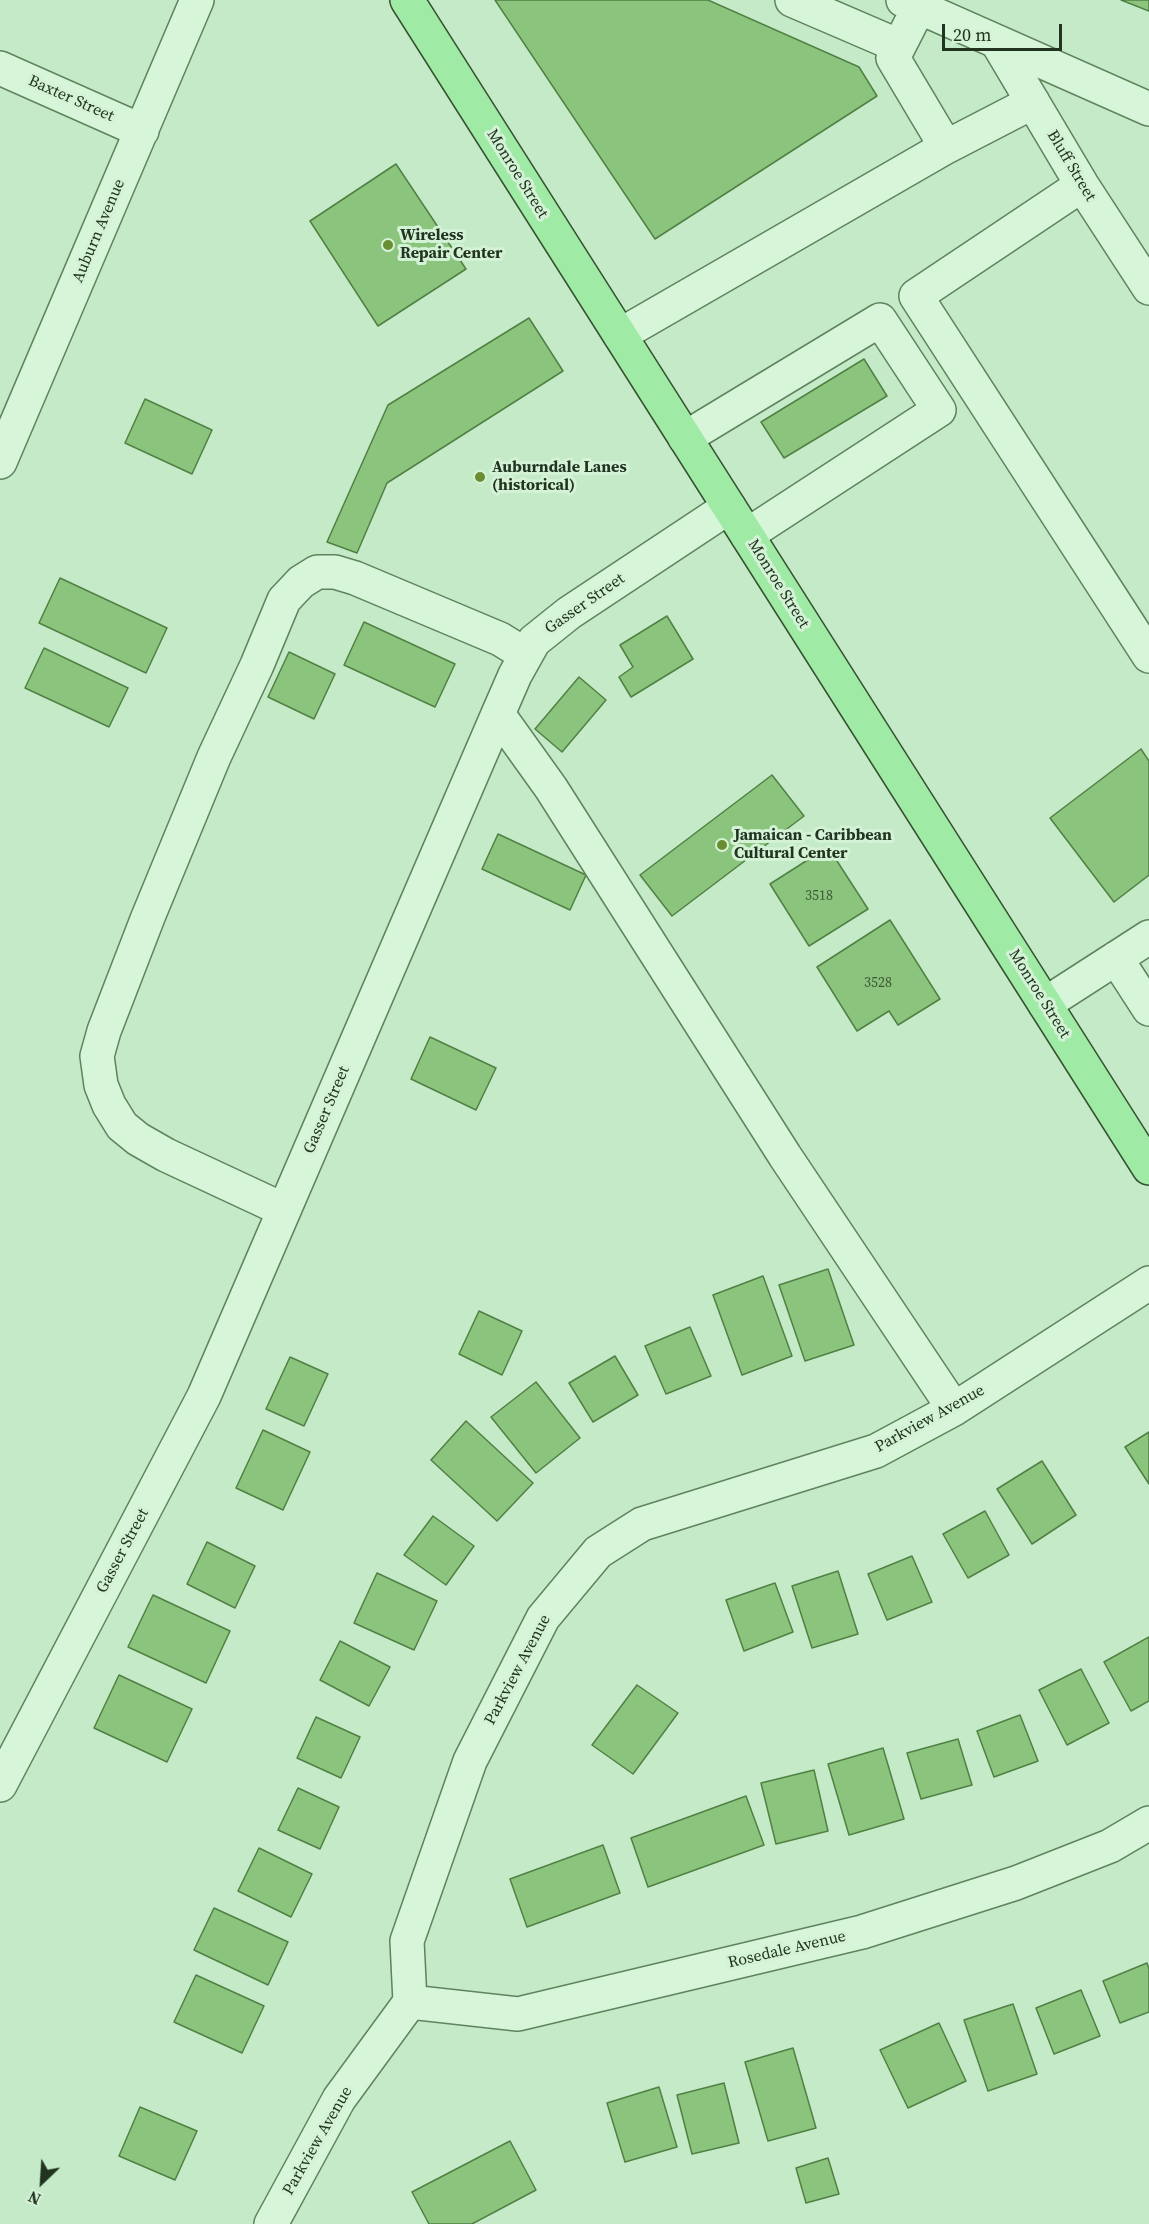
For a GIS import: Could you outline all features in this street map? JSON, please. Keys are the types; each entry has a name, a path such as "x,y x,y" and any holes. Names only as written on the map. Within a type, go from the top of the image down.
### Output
{"main road":[{"name":"Monroe Street","path":"415,5 685,438 1149,1167"}],"street":[{"name":"Auburn Avenue","path":"0,462 198,0"},
{"path":"803,2 899,46"},
{"path":"946,147 893,58 899,46 911,4 1149,109"},
{"name":"Bluff Street","path":"997,42 1082,184 1149,288"},
{"name":"Baxter Street","path":"0,68 142,131"},
{"path":"620,335 946,147 1033,102"},
{"path":"685,438 880,320 1082,184"},
{"path":"916,296 1149,656"},
{"path":"747,535 939,410 880,320"},
{"name":"Gasser Street","path":"0,1785 204,1396 498,714 526,655 534,641 569,613 729,507"},
{"path":"284,1210 138,1140 122,1126 109,1106 97,1056 104,1031 148,917 214,757 257,665 284,600 301,582 317,572 335,572 355,578 501,639 526,655"},
{"path":"498,714 551,788 785,1156 954,1409"},
{"path":"1045,1004 1149,938"},
{"path":"1116,958 1149,1009"},
{"name":"Parkview Avenue","path":"271,2224 339,2099 410,2002 407,1941 471,1761 543,1618 598,1552 642,1524 876,1451 954,1409 1149,1283"},
{"name":"Rosedale Avenue","path":"410,2002 518,2014 851,1935 1016,1883 1110,1846 1149,1823"}],"building":[{"path":"495,0 708,0 859,67 877,96 655,239"},
{"path":"1121,0 1149,0 1149,11"},
{"name":"Wireless Repair Center","path":"396,164 466,269 378,326 310,221"},
{"path":"529,318 563,371 387,483 357,553 327,542 388,405"},
{"path":"864,359 887,396 784,458 761,422"},
{"path":"145,399 212,430 192,474 125,443"},
{"path":"60,578 167,628 146,673 39,623"},
{"path":"667,616 693,659 631,697 619,677 633,667 620,645"},
{"path":"364,622 455,664 435,707 344,665"},
{"path":"44,648 128,688 109,727 25,688"},
{"path":"289,652 335,674 314,719 268,697"},
{"path":"579,677 606,700 562,752 535,729"},
{"path":"1141,749 1149,761 1149,875 1114,902 1050,818"},
{"name":"Jamaican - Caribbean Cultural Center","path":"772,775 804,816 672,916 640,875"},
{"path":"498,834 586,875 570,910 482,869"},
{"path":"828,847 868,909 809,946 770,884"},
{"path":"890,920 940,999 898,1025 889,1011 857,1031 817,967"},
{"path":"430,1037 496,1068 476,1110 411,1079"},
{"path":"828,1269 854,1345 805,1361 779,1285"},
{"path":"763,1276 792,1356 742,1375 713,1295"},
{"path":"479,1311 522,1331 502,1375 459,1354"},
{"path":"690,1327 711,1376 666,1394 645,1346"},
{"path":"615,1356 638,1395 593,1422 569,1383"},
{"path":"290,1357 328,1374 304,1426 266,1409"},
{"path":"536,1382 580,1438 536,1473 491,1417"},
{"path":"466,1421 533,1483 497,1521 431,1460"},
{"path":"263,1430 310,1452 283,1510 236,1488"},
{"path":"1149,1432 1149,1484 1125,1447"},
{"path":"1042,1461 1076,1515 1032,1544 997,1489"},
{"path":"985,1511 1009,1555 968,1578 943,1534"},
{"path":"433,1516 474,1546 446,1585 404,1555"},
{"path":"207,1542 255,1566 235,1608 187,1584"},
{"path":"912,1556 932,1602 887,1620 868,1574"},
{"path":"838,1571 858,1634 812,1648 792,1586"},
{"path":"377,1573 437,1601 414,1650 354,1623"},
{"path":"775,1583 793,1632 744,1651 726,1600"},
{"path":"153,1595 230,1631 206,1683 128,1647"},
{"path":"1149,1637 1149,1701 1131,1711 1104,1662"},
{"path":"340,1641 390,1667 369,1706 320,1680"},
{"path":"1081,1669 1109,1723 1067,1745 1039,1690"},
{"path":"119,1675 192,1709 167,1762 94,1728"},
{"path":"637,1685 678,1713 633,1774 592,1745"},
{"path":"1020,1715 1038,1761 994,1777 977,1731"},
{"path":"316,1717 360,1737 341,1778 297,1758"},
{"path":"958,1739 972,1785 921,1799 907,1753"},
{"path":"883,1748 904,1819 849,1835 828,1764"},
{"path":"814,1770 828,1831 776,1844 761,1783"},
{"path":"298,1788 339,1807 320,1849 278,1830"},
{"path":"746,1796 764,1845 648,1887 631,1838"},
{"path":"603,1845 620,1893 527,1927 510,1879"},
{"path":"259,1848 312,1874 291,1917 238,1891"},
{"path":"214,1908 288,1942 268,1985 194,1950"},
{"path":"1147,1963 1149,2012 1120,2023 1103,1981"},
{"path":"196,1975 264,2006 242,2053 174,2022"},
{"path":"1081,1990 1100,2036 1054,2054 1036,2008"},
{"path":"1013,2004 1037,2074 988,2091 964,2020"},
{"path":"939,2023 966,2081 908,2108 880,2050"},
{"path":"793,2048 816,2128 768,2141 745,2062"},
{"path":"724,2083 739,2143 692,2154 677,2095"},
{"path":"659,2087 677,2147 625,2162 607,2103"},
{"path":"140,2107 197,2131 175,2180 119,2156"},
{"path":"510,2141 536,2190 472,2224 429,2224 412,2192"},
{"path":"828,2158 839,2194 806,2203 796,2168"}],"place":[{"name":"Wireless Repair Center","path":"388,245"},
{"name":"Auburndale Lanes (historical)","path":"480,477"},
{"name":"Jamaican - Caribbean Cultural Center","path":"722,845"}]}
